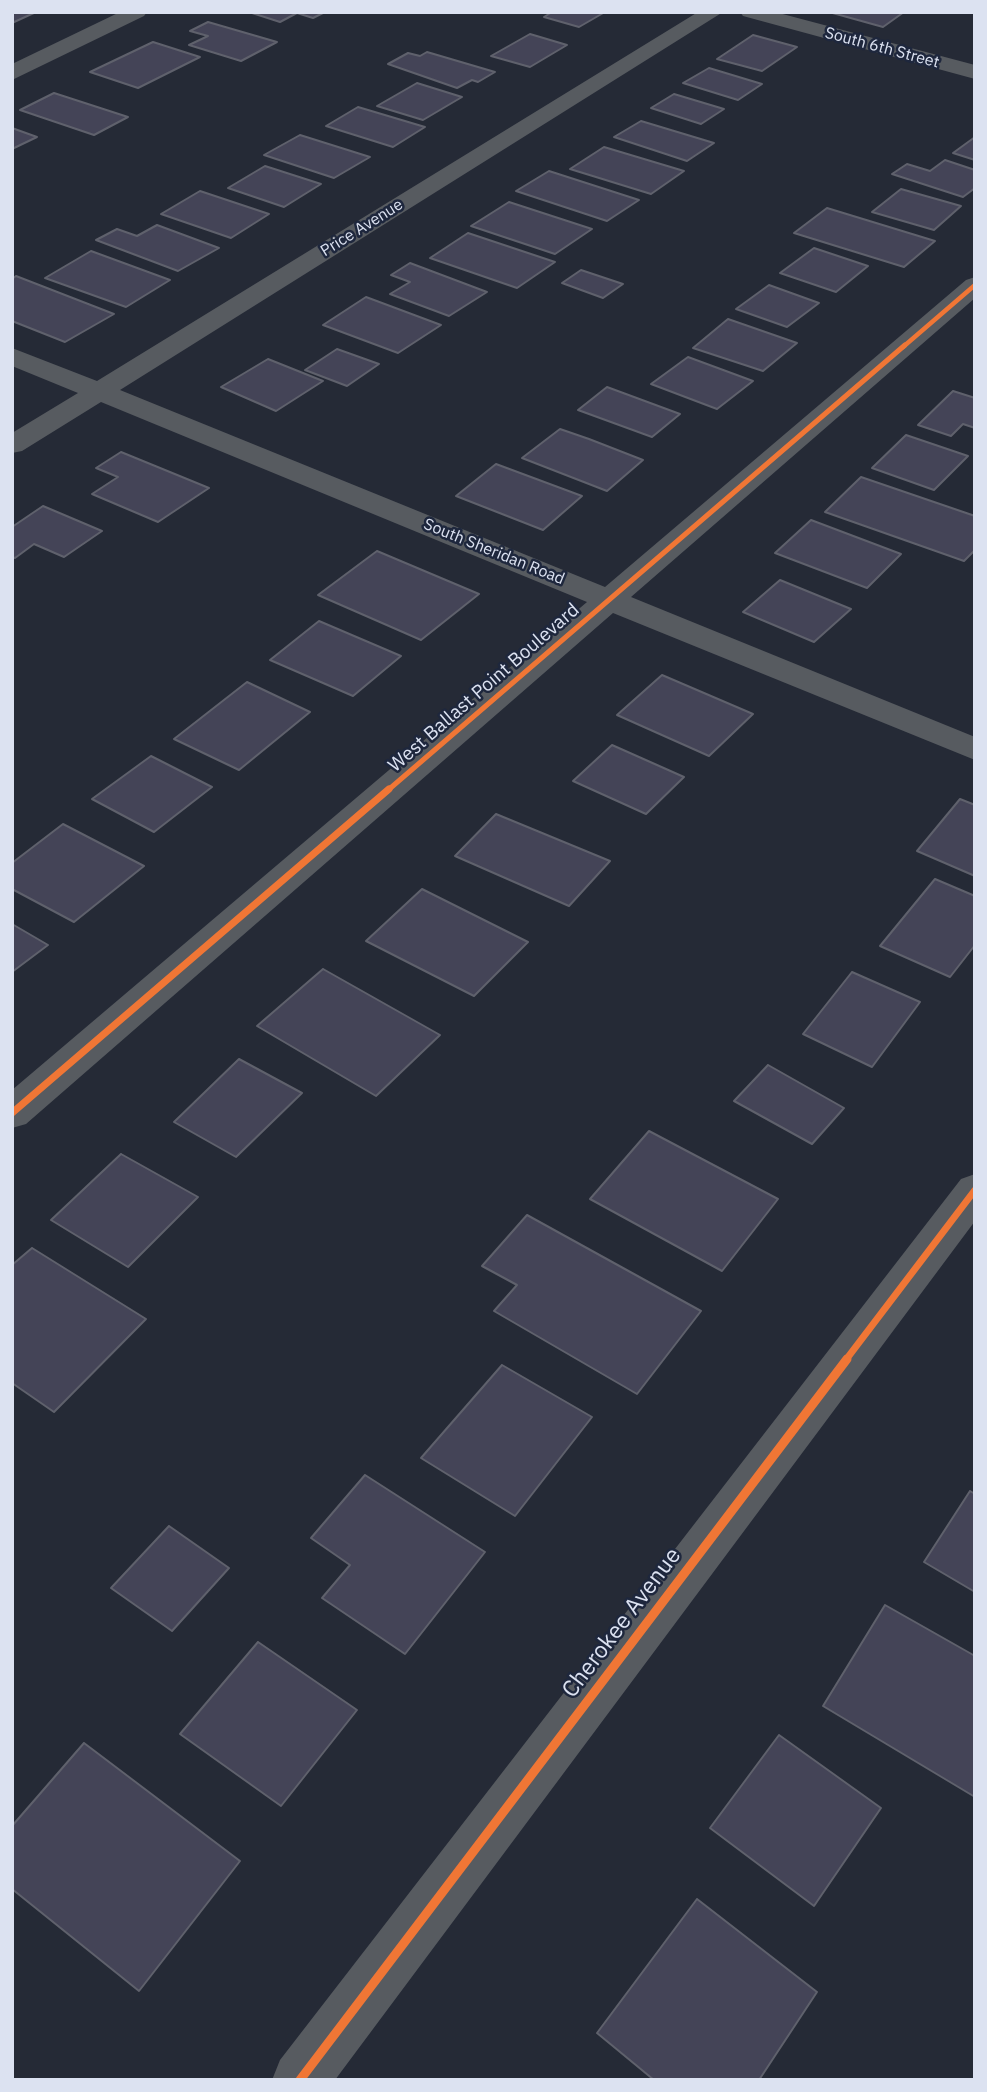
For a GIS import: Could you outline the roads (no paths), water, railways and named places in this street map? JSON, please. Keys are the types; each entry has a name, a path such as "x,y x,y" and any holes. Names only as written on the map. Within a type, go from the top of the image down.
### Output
{"street":[{"path":"12,73 137,12"},
{"name":"Price Avenue","path":"12,445 713,12"},
{"name":"South 6th Street","path":"750,12 975,72"},
{"name":"West Ballast Point Boulevard","path":"12,1113 975,285"},
{"name":"South Sheridan Road","path":"12,356 975,749"},
{"name":"Cherokee Avenue","path":"300,2080 975,1190"}]}
